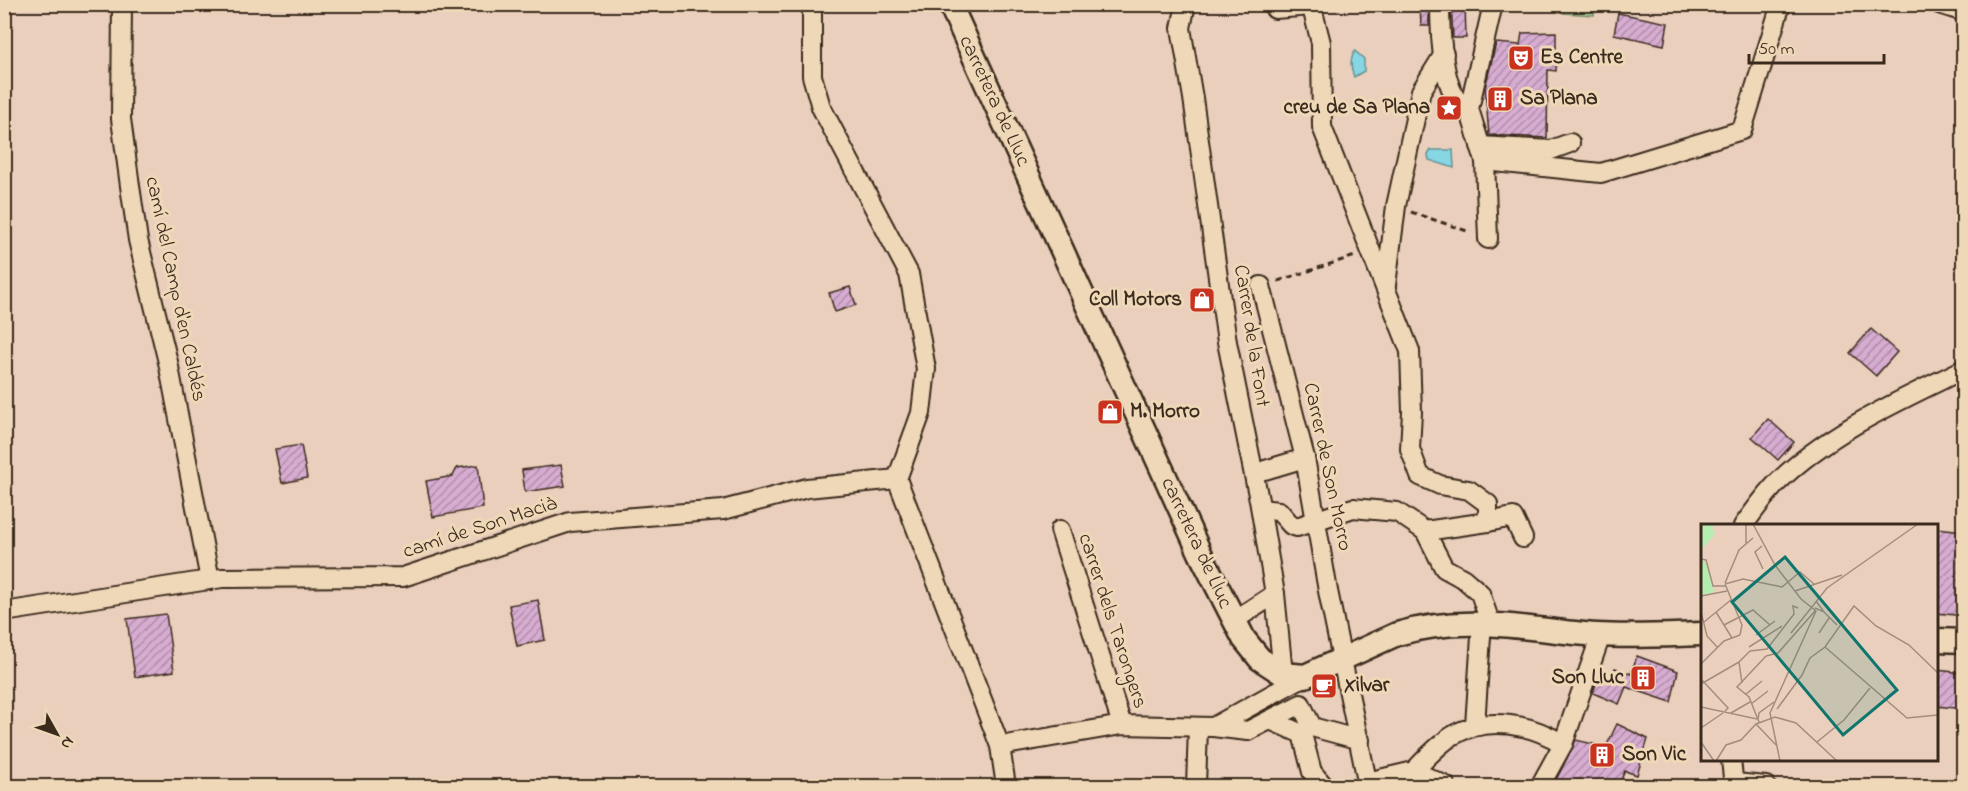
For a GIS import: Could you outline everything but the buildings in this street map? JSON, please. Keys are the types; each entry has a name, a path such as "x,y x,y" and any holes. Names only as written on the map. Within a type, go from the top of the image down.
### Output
{"main road":[{"name":"carretera de Lluc","path":"950,4 1233,621 1260,659 1294,675"},
{"path":"1294,675 1413,629 1486,622 1601,635 1701,634"},
{"path":"1938,640 1964,641"}],"street":[{"name":"camí del Camp d'en Caldés","path":"122,4 121,119 138,240 168,362 210,580"},
{"path":"812,4 812,76 822,107 909,274 926,369 921,413 897,479 1000,746 1006,786"},
{"name":"Carrer de la Font","path":"1186,4 1180,28 1193,98 1227,342 1261,509 1275,594 1294,675"},
{"path":"1440,4 1440,32 1455,98 1469,109 1483,153 1488,239"},
{"path":"1469,109 1476,89 1479,57 1493,4"},
{"path":"1483,153 1602,173 1742,130 1781,4"},
{"path":"1939,4 1964,12"},
{"path":"1275,9 1311,5 1321,43 1323,127 1410,351 1412,412 1410,449 1420,476 1440,485 1469,490 1488,504 1488,522"},
{"path":"1385,289 1395,206 1421,91 1444,54"},
{"path":"1483,153 1551,150 1570,143"},
{"name":"Carrer de Son Morro","path":"1261,286 1305,458 1368,784"},
{"path":"1744,524 1777,482 1816,452 1878,411 1964,369"},
{"path":"1265,470 1305,458"},
{"name":"camí de Son Macià","path":"4,612 210,580 352,575 403,577 570,522 723,510 807,488 897,479"},
{"path":"1261,509 1279,511 1291,525 1297,527 1353,508 1396,512 1425,531 1444,568 1464,579 1480,593 1486,622 1475,725"},
{"path":"1425,531 1513,517 1523,538"},
{"name":"carrer dels Tarongers","path":"1059,530 1122,725"},
{"path":"1233,621 1275,594"},
{"path":"1540,786 1563,744 1601,635"},
{"path":"1205,728 1294,675"},
{"path":"1000,746 1122,725 1248,730 1301,704 1312,727 1360,740"},
{"path":"1270,720 1302,734 1312,772 1324,786"},
{"path":"1368,784 1413,771 1451,736 1475,725 1510,725 1543,732 1563,744"},
{"path":"1196,786 1205,728"},
{"path":"1731,761 1734,785 1762,786"},
{"path":"1413,771 1446,786"}],"path":[{"path":"1599,4 1599,14"},
{"path":"1395,206 1488,239"},
{"path":"1261,286 1371,251"}],"green space":[{"path":"1564,5 1595,5 1594,15 1564,13"}],"water":[{"path":"1355,51 1364,59 1364,71 1354,77 1351,63"},
{"path":"1431,150 1453,150 1454,168 1429,160 1428,155"}],"place":[{"name":"Es Centre","path":"1521,58"},
{"name":"Sa Plana","path":"1500,99"},
{"name":"creu de Sa Plana","path":"1449,108"},
{"name":"Coll Motors","path":"1202,300"},
{"name":"M. Morro","path":"1110,412"},
{"name":"Son Lluc","path":"1643,678"},
{"name":"Xilvar","path":"1324,686"},
{"name":"Son Vic","path":"1602,755"}]}
